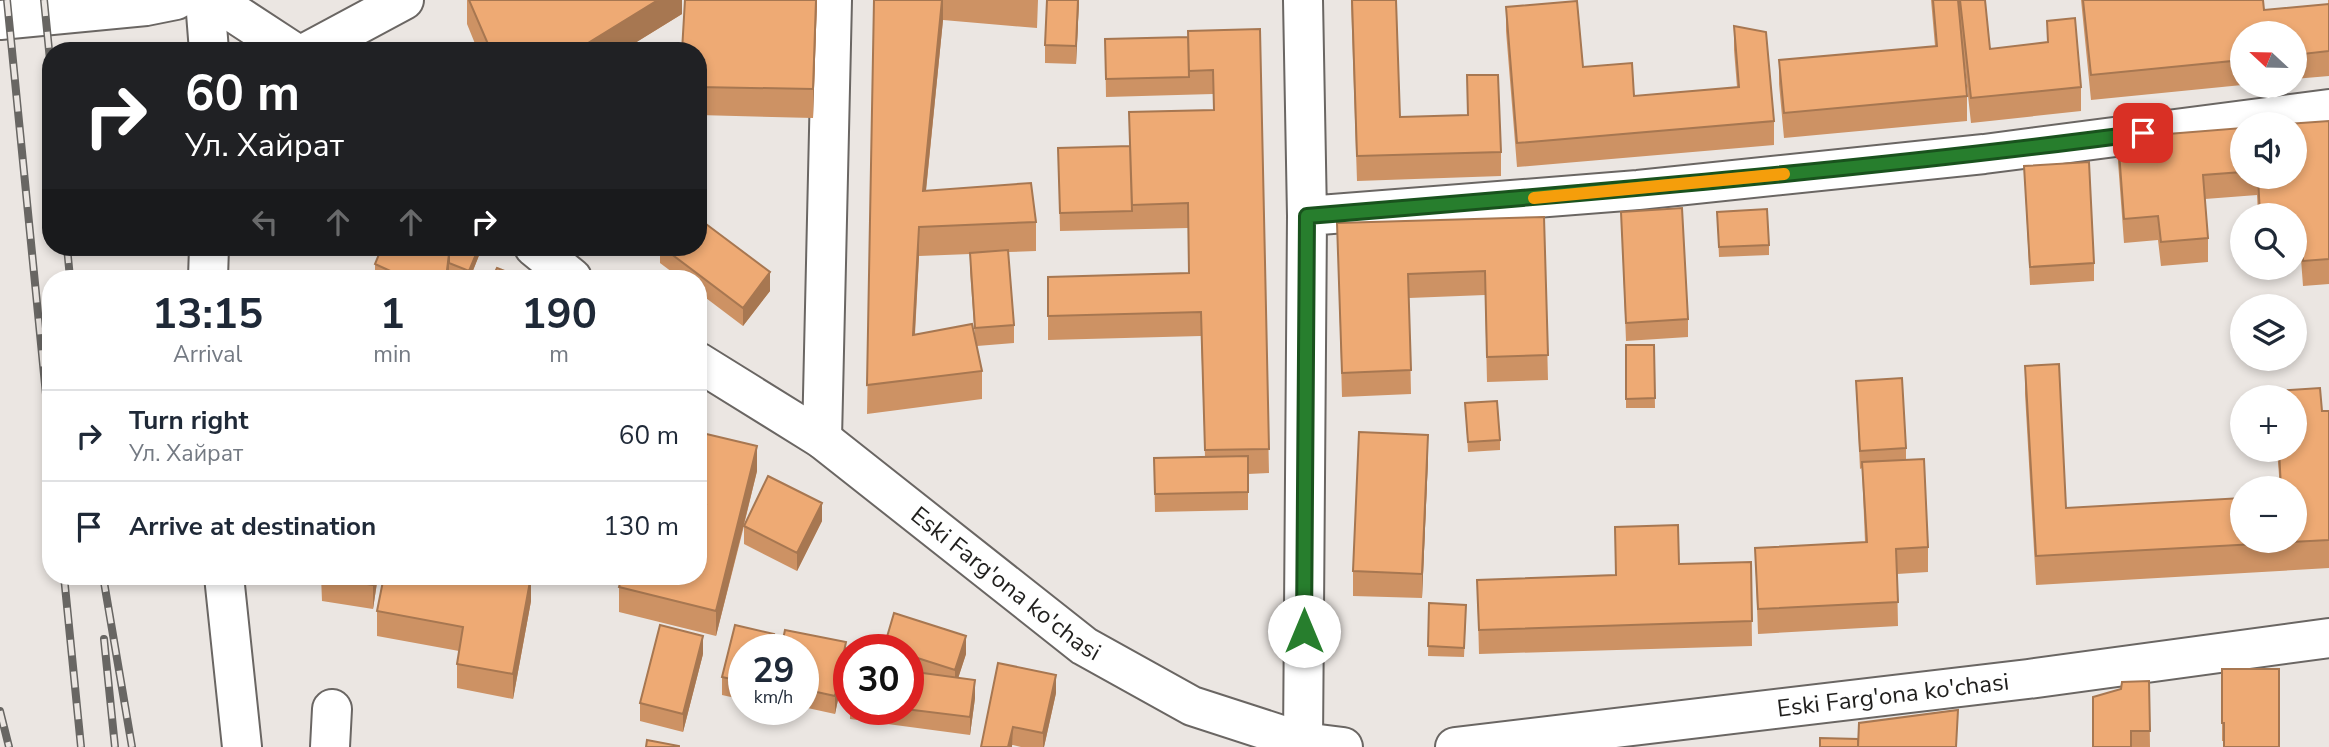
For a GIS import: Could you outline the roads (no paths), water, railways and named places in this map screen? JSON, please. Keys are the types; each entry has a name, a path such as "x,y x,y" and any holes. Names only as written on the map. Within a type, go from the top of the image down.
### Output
{"street":[{"path":"0,20 146,6 176,0"},
{"path":"205,0 208,42"},
{"path":"214,0 278,42"},
{"path":"326,42 404,0"},
{"path":"822,439 832,0"},
{"path":"1303,0 1307,216 1303,742"},
{"path":"1307,216 1638,190 1984,154 2329,108"},
{"path":"545,256 562,270"},
{"name":"Eski Farg'ona ko'chasi","path":"707,368 822,439 1084,646 1192,706 1303,742 1343,747"},
{"path":"225,585 242,747"},
{"name":"Eski Farg'ona ko'chasi","path":"1455,747 2028,679 2329,638"},
{"path":"330,747 332,709"}],"railway":[{"path":"7,0 42,354"},
{"path":"44,0 48,42"},
{"path":"68,256 69,270"},
{"path":"65,585 81,747"},
{"path":"105,585 132,747"},
{"path":"104,639 115,747"},
{"path":"0,711 9,747"}]}
